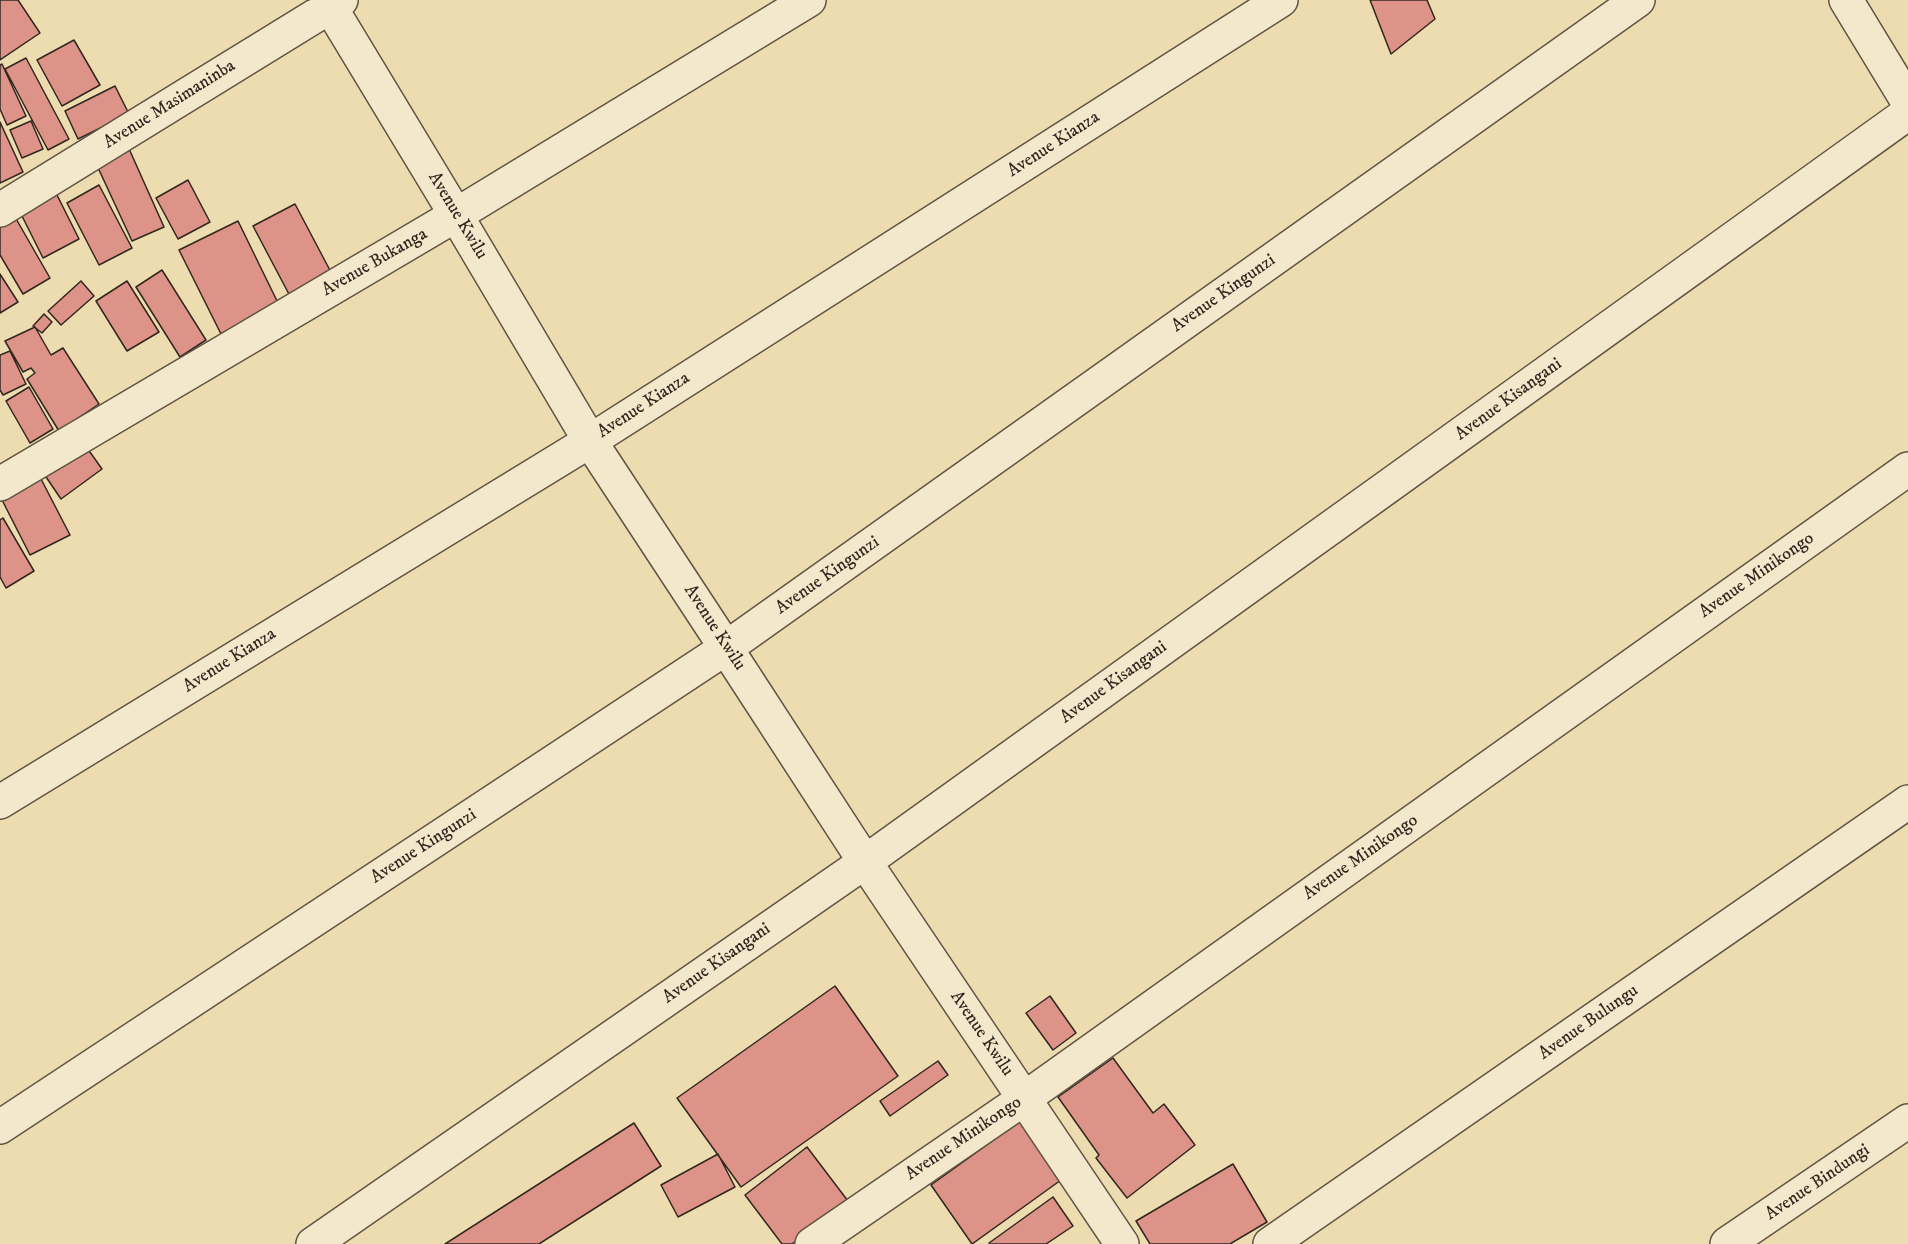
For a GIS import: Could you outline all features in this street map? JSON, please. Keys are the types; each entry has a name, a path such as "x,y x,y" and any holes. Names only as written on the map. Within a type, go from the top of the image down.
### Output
{"street":[{"name":"Avenue Bukanga","path":"0,484 456,215 809,0"},
{"name":"Avenue Kianza","path":"0,802 590,441 1281,0"},
{"name":"Avenue Kingunzi","path":"0,1127 726,648 1638,0"},
{"path":"1846,0 1908,102"},
{"name":"Avenue Kwilu","path":"332,2 590,441 865,862 1122,1244"},
{"name":"Avenue Masimaninba","path":"0,210 332,2"},
{"name":"Avenue Kisangani","path":"313,1244 865,862 1908,113"},
{"name":"Avenue Minikongo","path":"812,1244 1025,1098 1908,469"},
{"name":"Avenue Bulungu","path":"1270,1244 1908,802"},
{"name":"Avenue Bindungi","path":"1727,1244 1908,1121"}],"building":[{"path":"0,0 18,0 40,33 0,60"},
{"path":"1370,0 1427,0 1435,19 1391,54"},
{"path":"74,40 100,85 62,106 37,60"},
{"path":"26,58 69,139 48,150 5,69"},
{"path":"2,64 26,116 7,125 0,109 0,65"},
{"path":"115,86 129,114 78,139 65,111"},
{"path":"31,121 43,149 22,158 10,130"},
{"path":"0,122 23,172 0,183"},
{"path":"126,142 164,227 132,241 93,157"},
{"path":"188,180 210,222 178,239 156,198"},
{"path":"99,185 132,248 99,265 67,203"},
{"path":"54,189 79,239 43,258 18,208"},
{"path":"295,204 333,276 291,298 253,226"},
{"path":"11,210 50,278 23,294 0,255 0,217"},
{"path":"238,221 279,305 221,334 179,250"},
{"path":"162,270 206,340 180,357 136,287"},
{"path":"0,274 18,302 0,313"},
{"path":"81,281 94,296 61,325 48,311"},
{"path":"127,281 159,332 127,351 96,301"},
{"path":"44,314 52,322 42,333 33,326"},
{"path":"35,327 51,355 63,348 99,404 59,431 27,379 35,373 31,368 23,372 5,341"},
{"path":"10,351 26,384 3,395 0,390 0,355"},
{"path":"29,387 53,429 30,443 6,401"},
{"path":"85,445 102,469 61,499 44,474"},
{"path":"40,477 70,535 30,555 1,498"},
{"path":"3,518 34,571 6,588 0,577 0,520"},
{"path":"835,986 898,1076 741,1187 677,1098"},
{"path":"1050,996 1076,1033 1053,1050 1026,1013"},
{"path":"1113,1058 1153,1113 1164,1104 1195,1145 1127,1198 1096,1158 1099,1155 1058,1097"},
{"path":"938,1061 948,1075 890,1116 880,1101"},
{"path":"1020,1121 1061,1180 972,1244 931,1185"},
{"path":"634,1123 661,1166 539,1244 445,1244"},
{"path":"807,1147 848,1201 792,1244 782,1244 745,1195"},
{"path":"718,1154 735,1187 678,1217 661,1185"},
{"path":"1233,1164 1267,1222 1230,1244 1150,1244 1136,1221"},
{"path":"1053,1197 1073,1226 1046,1244 989,1243"}]}
